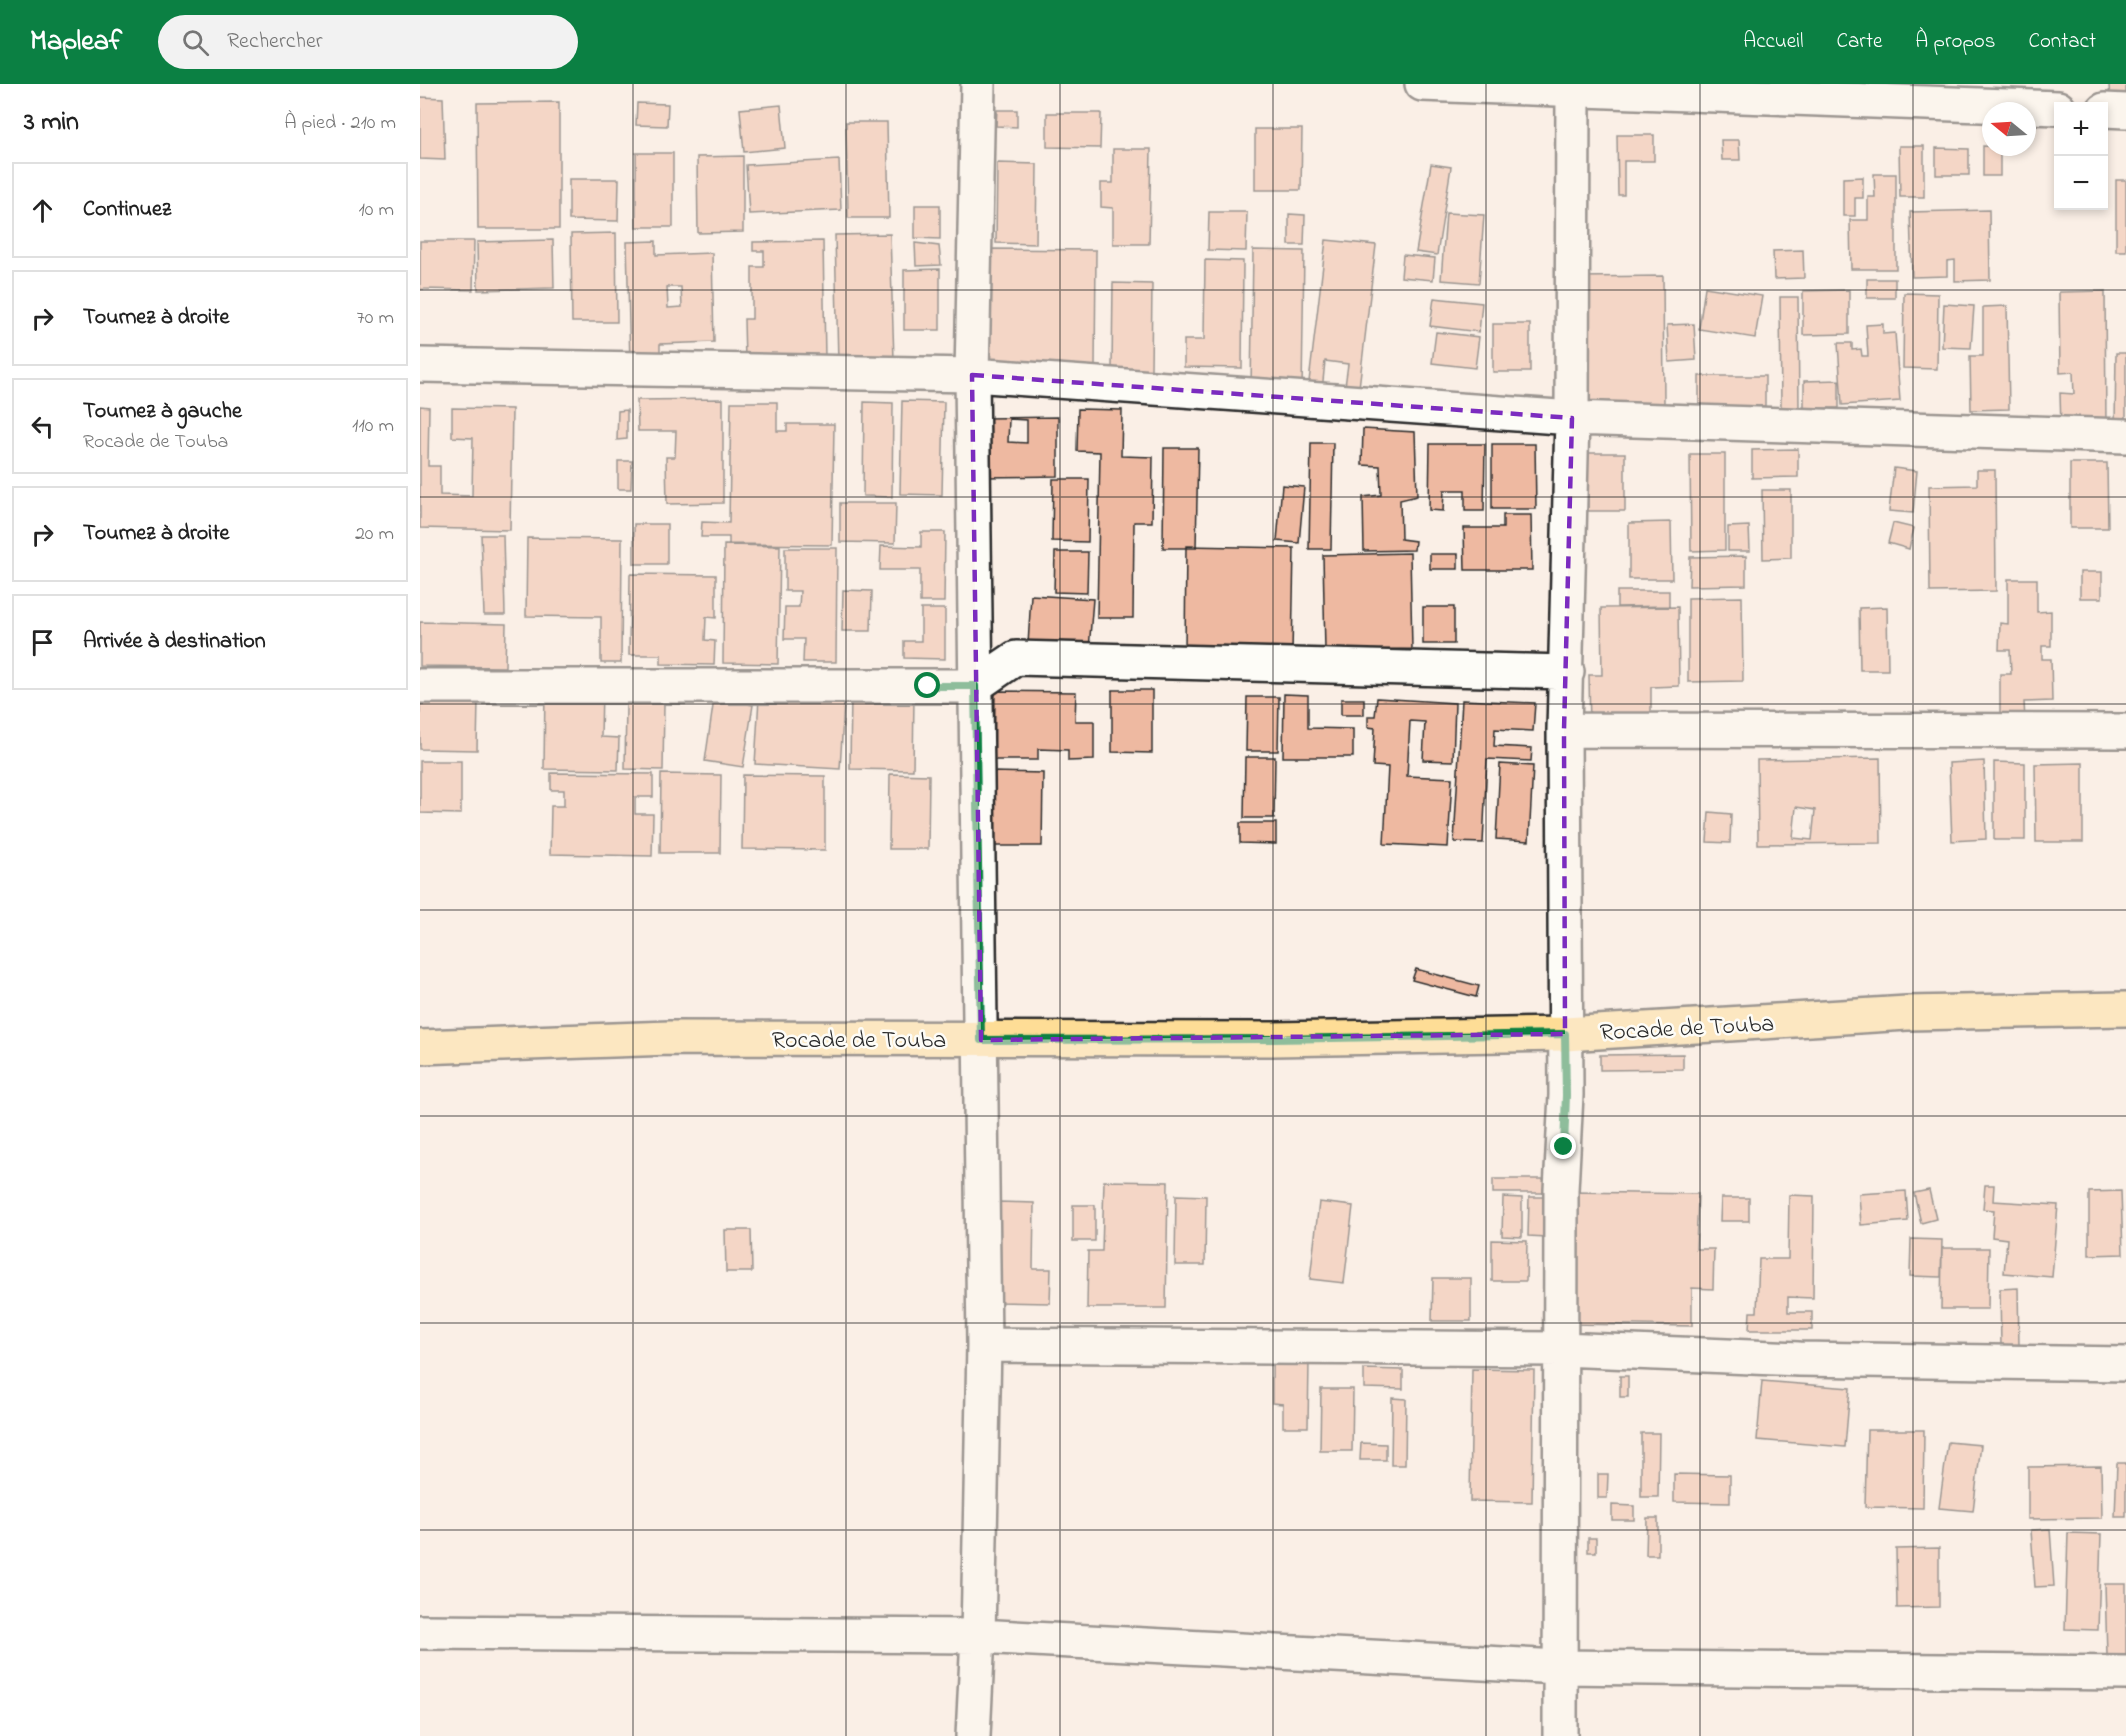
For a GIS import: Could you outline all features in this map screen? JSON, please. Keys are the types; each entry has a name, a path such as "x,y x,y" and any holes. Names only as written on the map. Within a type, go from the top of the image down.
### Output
{"main road":[{"name":"Rocade de Touba","path":"420,1047 670,1038 1274,1039 1565,1034 1907,1014 2126,1009"}],"street":[{"path":"973,1736 978,1636 984,1345 972,375 978,84"},
{"path":"1422,84 1573,87 2054,108"},
{"path":"1560,1736 1562,1191 1566,1095 1564,730 1572,418 1573,87"},
{"path":"2108,110 2126,111"},
{"path":"420,365 972,375 1572,418 2126,436"},
{"path":"420,686 975,686 1016,658 1567,672"},
{"path":"1564,730 2126,731"},
{"path":"984,1345 1561,1349 1799,1359 2126,1364"},
{"path":"420,1632 978,1636 1559,1667 2126,1673"}],"highlighted area":[{"path":"972,375 1572,418 1564,730 1565,1034 981,1040"}],"building":[{"path":"2109,84 2126,84 2126,103 2110,103"},
{"path":"420,97 443,98 445,160 420,159"},
{"path":"559,102 559,229 478,229 477,103"},
{"path":"637,103 668,104 667,126 636,125"},
{"path":"781,105 785,148 744,152 740,109"},
{"path":"997,110 1017,110 1017,127 996,126"},
{"path":"1047,113 1101,113 1100,148 1047,147"},
{"path":"846,122 887,122 889,218 848,218"},
{"path":"1255,129 1302,129 1301,190 1255,190"},
{"path":"1617,135 1654,135 1654,161 1624,161 1624,195 1618,195"},
{"path":"1721,140 1739,140 1740,160 1722,160"},
{"path":"1899,146 1924,146 1924,197 1900,197"},
{"path":"1936,148 1969,149 1969,175 1936,175"},
{"path":"1113,149 1151,149 1149,244 1113,244 1113,208 1101,207 1101,183 1113,183"},
{"path":"636,153 673,153 673,227 636,227"},
{"path":"743,156 743,232 698,233 697,157"},
{"path":"1983,156 2000,156 2000,176 1983,176"},
{"path":"839,160 841,210 749,214 746,165"},
{"path":"997,163 1037,164 1036,244 996,243"},
{"path":"1431,164 1451,167 1437,255 1416,252"},
{"path":"1874,174 1896,174 1896,269 1851,269 1850,220 1868,220 1868,197 1875,197"},
{"path":"1863,177 1863,198 1855,198 1855,216 1843,216 1843,178"},
{"path":"569,179 619,179 618,221 569,220"},
{"path":"2116,180 2126,180 2126,251 2116,251"},
{"path":"915,205 940,205 940,239 915,238"},
{"path":"1989,210 1990,280 1955,281 1955,260 1947,261 1947,276 1912,277 1910,212"},
{"path":"1209,212 1247,212 1246,251 1208,250"},
{"path":"1446,213 1484,215 1479,283 1441,280"},
{"path":"1289,214 1305,215 1304,245 1289,245"},
{"path":"616,233 617,322 572,322 571,234"},
{"path":"890,234 894,360 838,362 835,235"},
{"path":"553,240 554,288 478,290 477,242"},
{"path":"1326,240 1376,245 1358,396 1308,390","holes":["1325,361 1348,364 1344,394 1322,391"]},
{"path":"420,241 474,241 473,290 420,289"},
{"path":"656,241 656,255 712,253 714,342 660,344 660,364 630,365 627,242","holes":["667,287 681,287 682,307 668,308"]},
{"path":"823,241 825,359 745,361 744,319 752,319 752,267 764,267 764,251 753,251 753,242"},
{"path":"915,243 939,246 941,265 916,266"},
{"path":"985,249 1096,250 1095,368 983,367"},
{"path":"1253,250 1304,251 1302,391 1251,390"},
{"path":"1803,250 1804,278 1774,279 1773,251"},
{"path":"1403,255 1435,258 1433,280 1401,277"},
{"path":"1205,260 1243,261 1242,368 1184,367 1184,340 1204,340"},
{"path":"940,269 940,330 904,330 904,270"},
{"path":"1663,276 1664,404 1580,405 1579,277"},
{"path":"1867,279 1895,279 1895,298 1867,298"},
{"path":"1113,283 1152,284 1151,370 1112,370"},
{"path":"1705,287 1762,296 1755,338 1699,329"},
{"path":"1849,290 1849,334 1803,335 1803,291"},
{"path":"2105,291 2106,428 2061,428 2060,393 2074,394 2073,372 2060,373 2059,292"},
{"path":"1904,293 1938,294 1937,369 1903,368"},
{"path":"1780,297 1798,297 1799,410 1781,411"},
{"path":"1434,298 1482,303 1479,332 1430,326"},
{"path":"1944,304 1974,306 1971,348 1942,347"},
{"path":"2007,306 2009,409 1971,410 1970,356 1983,356 1983,307"},
{"path":"1493,324 1530,324 1530,372 1493,372"},
{"path":"1694,324 1696,360 1669,362 1667,325"},
{"path":"1883,324 1883,334 1895,333 1900,401 1842,405 1838,343 1852,343 1852,350 1861,349 1862,356 1868,356 1866,325"},
{"path":"1436,332 1479,337 1475,368 1432,363"},
{"path":"2116,353 2126,353 2126,425 2115,425"},
{"path":"1699,376 1765,376 1765,406 1699,406"},
{"path":"1839,380 1839,408 1804,408 1804,381"},
{"path":"723,399 723,503 667,504 666,457 675,457 676,431 638,431 637,400"},
{"path":"902,401 944,402 942,495 900,494"},
{"path":"731,402 777,402 777,431 787,431 787,424 834,424 832,545 729,544 729,537 701,537 702,522 729,523"},
{"path":"864,402 893,403 892,497 863,496"},
{"path":"420,406 429,407 428,466 440,466 440,495 472,496 473,438 452,437 452,408 512,409 510,530 420,528"},
{"path":"1078,409 1122,410 1121,456 1153,457 1152,522 1134,522 1133,618 1097,618 1100,452 1077,451"},
{"path":"627,410 627,439 617,440 618,411"},
{"path":"1058,417 1058,476 984,477 984,418","holes":["1009,419 1027,420 1027,443 1008,442"]},
{"path":"1363,429 1415,432 1417,496 1400,500 1401,539 1415,541 1414,550 1364,551 1363,497 1381,495 1380,466 1362,465"},
{"path":"1311,443 1333,443 1331,549 1309,549"},
{"path":"1430,444 1485,444 1484,511 1465,511 1465,490 1444,490 1443,511 1429,510"},
{"path":"1492,444 1535,444 1536,509 1492,509"},
{"path":"1164,448 1198,448 1196,548 1163,548"},
{"path":"1798,449 1798,477 1752,478 1752,450"},
{"path":"1587,453 1625,453 1625,511 1588,511"},
{"path":"1690,454 1725,454 1725,550 1691,551"},
{"path":"618,461 632,461 631,489 618,489"},
{"path":"2070,463 2107,463 2108,528 2070,528"},
{"path":"1894,468 1917,471 1913,513 1889,511"},
{"path":"1977,470 1995,470 1996,591 1930,592 1929,486 1977,485"},
{"path":"1053,479 1089,479 1088,542 1052,541"},
{"path":"1282,485 1304,487 1299,543 1277,541"},
{"path":"1762,490 1791,490 1791,558 1763,559"},
{"path":"840,503 896,503 895,543 840,542"},
{"path":"1503,515 1531,515 1532,570 1465,570 1464,528 1503,528"},
{"path":"1671,522 1672,579 1629,579 1629,523"},
{"path":"1893,523 1914,528 1909,549 1888,543"},
{"path":"634,524 667,524 667,564 634,564"},
{"path":"1749,526 1750,551 1728,551 1728,527"},
{"path":"921,532 945,532 944,602 920,602 920,570 880,570 881,546 921,547"},
{"path":"481,535 503,535 505,615 484,615"},
{"path":"527,538 622,539 621,663 601,663 601,617 526,616"},
{"path":"724,545 780,546 778,664 723,663"},
{"path":"1186,546 1294,548 1292,653 1185,652"},
{"path":"785,548 837,548 836,662 803,662 804,639 784,639 785,607 799,607 800,591 785,591"},
{"path":"1055,552 1088,552 1087,593 1054,592"},
{"path":"1410,553 1412,649 1325,651 1323,555"},
{"path":"1430,554 1458,554 1458,569 1430,569"},
{"path":"1746,556 1746,585 1689,586 1690,557"},
{"path":"2080,572 2102,572 2102,598 2080,598"},
{"path":"630,574 716,575 716,618 706,617 705,640 715,641 714,665 661,664 661,655 629,655"},
{"path":"2008,579 2037,579 2037,612 2051,611 2051,646 2042,646 2042,659 2051,659 2052,701 2024,702 2025,720 2000,721 2000,674 2011,674 2010,650 1999,650 2000,623 2008,624"},
{"path":"843,590 872,591 871,631 842,631"},
{"path":"1617,591 1669,591 1669,606 1617,607"},
{"path":"1031,595 1093,599 1089,649 1028,645"},
{"path":"1742,597 1743,681 1688,682 1688,598"},
{"path":"1423,607 1454,607 1454,644 1423,644"},
{"path":"1678,607 1679,686 1651,687 1651,727 1590,728 1589,675 1602,675 1601,608"},
{"path":"1887,607 1888,670 1860,670 1859,608"},
{"path":"921,609 945,609 945,659 904,658 904,641 921,641"},
{"path":"420,622 506,624 505,667 420,666"},
{"path":"545,689 602,689 601,737 619,738 618,770 544,769"},
{"path":"1112,690 1152,690 1152,753 1112,752"},
{"path":"995,691 1076,692 1075,721 1094,721 1094,760 1068,761 1068,750 1038,749 1038,760 994,760"},
{"path":"1284,694 1308,695 1308,728 1353,729 1353,757 1283,757"},
{"path":"851,695 914,696 913,770 850,769"},
{"path":"420,697 478,699 477,750 420,749"},
{"path":"1247,697 1279,697 1278,751 1246,751"},
{"path":"759,698 844,702 840,769 755,764"},
{"path":"1377,698 1455,703 1453,761 1423,760 1425,722 1410,721 1407,776 1452,778 1448,847 1384,844 1388,767 1373,766 1375,728 1368,727 1368,716 1375,716"},
{"path":"714,699 753,705 743,767 705,761"},
{"path":"1341,699 1364,699 1364,715 1341,715"},
{"path":"1462,700 1535,703 1533,731 1495,729 1494,746 1532,748 1531,761 1487,759 1483,843 1454,842"},
{"path":"626,704 664,704 663,770 625,769"},
{"path":"1245,757 1275,757 1274,818 1244,818"},
{"path":"1880,758 1881,843 1758,844 1757,760","holes":["1796,807 1815,810 1812,840 1793,838"]},
{"path":"420,761 461,761 461,814 420,813"},
{"path":"1984,761 1986,839 1952,841 1949,763"},
{"path":"1994,762 2025,763 2025,840 1994,840"},
{"path":"2083,763 2083,842 2036,842 2035,764"},
{"path":"1500,764 1533,766 1529,841 1496,839"},
{"path":"993,772 1043,773 1042,846 992,846"},
{"path":"551,773 653,774 653,797 635,797 635,814 653,814 652,856 550,854 551,806 564,806 564,790 551,790"},
{"path":"661,774 721,775 720,853 660,853"},
{"path":"890,774 929,775 928,849 889,849"},
{"path":"743,775 825,776 825,850 742,849"},
{"path":"1709,812 1731,814 1730,843 1707,842"},
{"path":"1240,823 1276,823 1276,844 1240,843"},
{"path":"1416,969 1479,986 1476,997 1412,980"},
{"path":"1683,1054 1683,1069 1600,1070 1600,1055"},
{"path":"1493,1179 1547,1179 1546,1193 1493,1193"},
{"path":"1104,1181 1168,1182 1166,1308 1087,1308 1088,1251 1102,1251"},
{"path":"1985,1185 1994,1185 1993,1201 2058,1205 2052,1277 2004,1273 2007,1239 1992,1237 1994,1210 1983,1209"},
{"path":"1929,1190 1936,1219 1921,1223 1914,1193"},
{"path":"1906,1191 1908,1221 1861,1225 1859,1194"},
{"path":"2121,1191 2123,1254 2089,1255 2089,1192"},
{"path":"1572,1192 1698,1194 1696,1249 1714,1249 1713,1289 1692,1288 1692,1326 1570,1324"},
{"path":"1176,1195 1206,1196 1205,1265 1175,1265"},
{"path":"1789,1195 1814,1196 1813,1298 1788,1297 1788,1312 1812,1312 1812,1330 1749,1330 1750,1312 1757,1312 1759,1259 1788,1259"},
{"path":"1503,1197 1522,1198 1522,1237 1502,1236"},
{"path":"1529,1197 1547,1197 1547,1237 1528,1236"},
{"path":"1721,1198 1749,1198 1749,1221 1720,1221"},
{"path":"998,1202 1034,1203 1033,1269 1051,1269 1050,1303 997,1302"},
{"path":"1319,1202 1353,1206 1344,1283 1310,1279"},
{"path":"1073,1205 1095,1205 1095,1241 1073,1241"},
{"path":"725,1230 751,1230 752,1272 726,1272"},
{"path":"1911,1239 1942,1240 1941,1277 1910,1276"},
{"path":"1492,1240 1527,1241 1526,1281 1492,1281"},
{"path":"1942,1248 1989,1248 1988,1309 1941,1309"},
{"path":"1433,1278 1471,1278 1471,1321 1432,1321"},
{"path":"2018,1288 2019,1347 2001,1347 2000,1289"},
{"path":"1272,1361 1309,1361 1308,1427 1283,1427 1283,1404 1272,1403"},
{"path":"1364,1369 1403,1370 1403,1389 1364,1388"},
{"path":"1472,1369 1534,1370 1532,1502 1470,1501"},
{"path":"1620,1376 1628,1376 1628,1397 1620,1397"},
{"path":"1762,1381 1850,1388 1845,1447 1757,1440"},
{"path":"1321,1389 1353,1389 1352,1451 1320,1451"},
{"path":"1392,1398 1406,1399 1405,1465 1391,1465"},
{"path":"1867,1430 1924,1430 1923,1508 1865,1507"},
{"path":"1641,1433 1659,1433 1658,1497 1641,1497"},
{"path":"1948,1442 1981,1445 1973,1511 1939,1508"},
{"path":"1361,1443 1386,1444 1386,1460 1360,1460"},
{"path":"2117,1463 2126,1463 2126,1517 2115,1517"},
{"path":"2101,1466 2102,1518 2028,1519 2028,1467"},
{"path":"1598,1474 1608,1474 1607,1498 1598,1498"},
{"path":"1674,1474 1730,1475 1730,1503 1674,1502"},
{"path":"1612,1505 1634,1506 1634,1520 1612,1520"},
{"path":"1647,1518 1658,1518 1658,1555 1646,1555"},
{"path":"2050,1529 2054,1586 2035,1587 2031,1530"},
{"path":"2068,1533 2101,1534 2098,1630 2065,1629"},
{"path":"1588,1538 1596,1538 1596,1552 1588,1552"},
{"path":"1939,1548 1939,1607 1897,1608 1896,1549"},
{"path":"2105,1584 2126,1584 2126,1655 2107,1655"}],"route":[{"path":"928,686 975,686 981,1040 1274,1039 1565,1034 1564,1147"}]}
